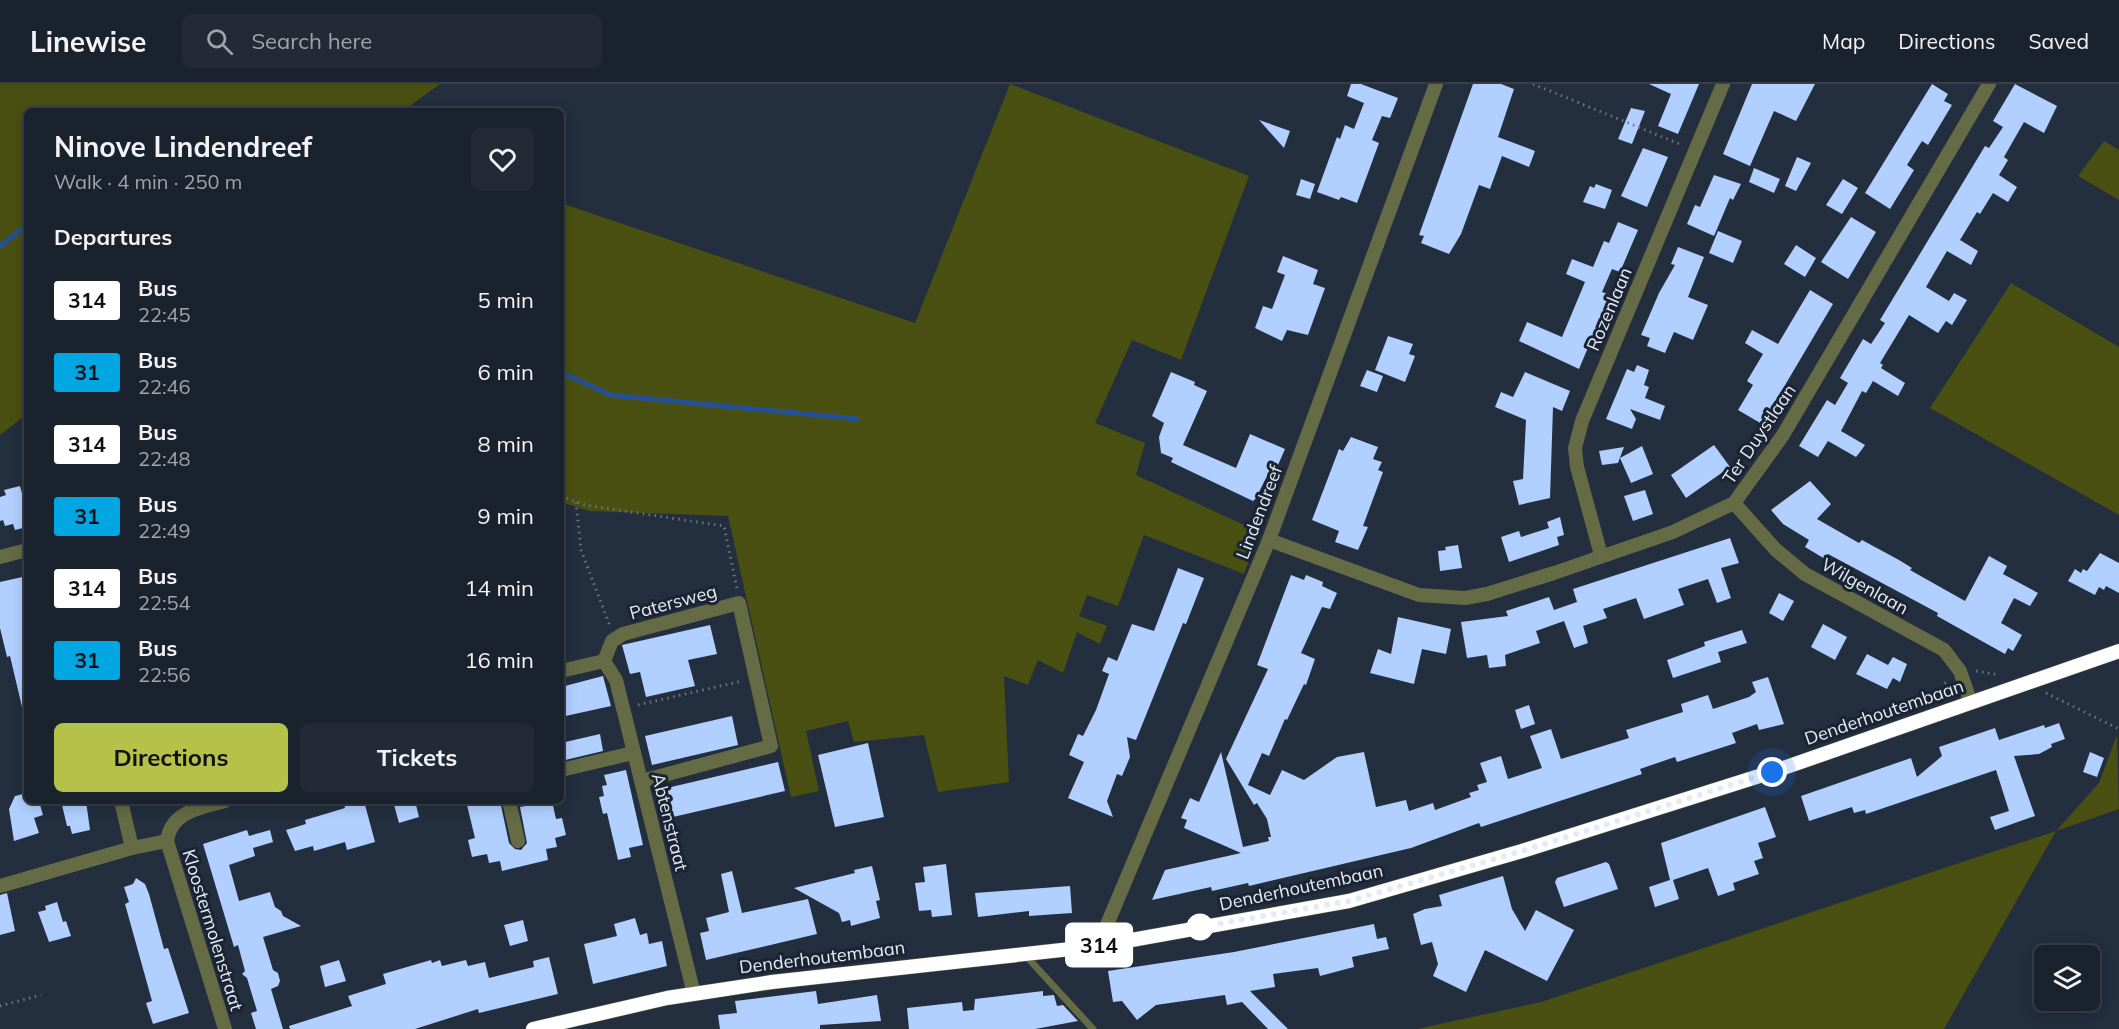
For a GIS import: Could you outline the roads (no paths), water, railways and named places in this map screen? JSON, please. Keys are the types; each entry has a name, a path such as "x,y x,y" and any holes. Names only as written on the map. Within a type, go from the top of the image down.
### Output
{"street":[{"name":"Lindendreef","path":"1098,946 1269,540 1436,84"},
{"name":"Rozenlaan","path":"1601,555 1577,466 1575,448 1580,430 1723,84"},
{"name":"Ter Duystlaan","path":"1269,540 1396,587 1441,598 1487,594 1673,532 1734,503 1783,435 1989,84"},
{"name":"Wilgenlaan","path":"1734,503 1776,550 1805,574 1944,650 1959,670 1971,703"},
{"path":"0,557 24,551"},
{"name":"Patersweg","path":"604,661 612,641 618,638 739,603 771,746 642,781"},
{"name":"Denderhoutembaan","path":"533,1029 694,994 1098,946 1360,898 1522,851 1772,772 2119,651"},
{"path":"564,670 604,661"},
{"name":"Abtenstraat","path":"604,661 615,680 623,708 694,994"},
{"path":"564,769 633,753"},
{"path":"122,804 132,848"},
{"name":"Kloostermolenstraat","path":"216,804 181,815 169,828 167,841 225,1029"},
{"path":"510,804 518,841"},
{"name":"Kloostermolenstraat","path":"0,886 132,848 167,841"}],"lane":[{"path":"1024,954 1093,1029"}],"waterway":[{"path":"0,246 24,227"},
{"path":"564,373 610,395 857,419"}]}
